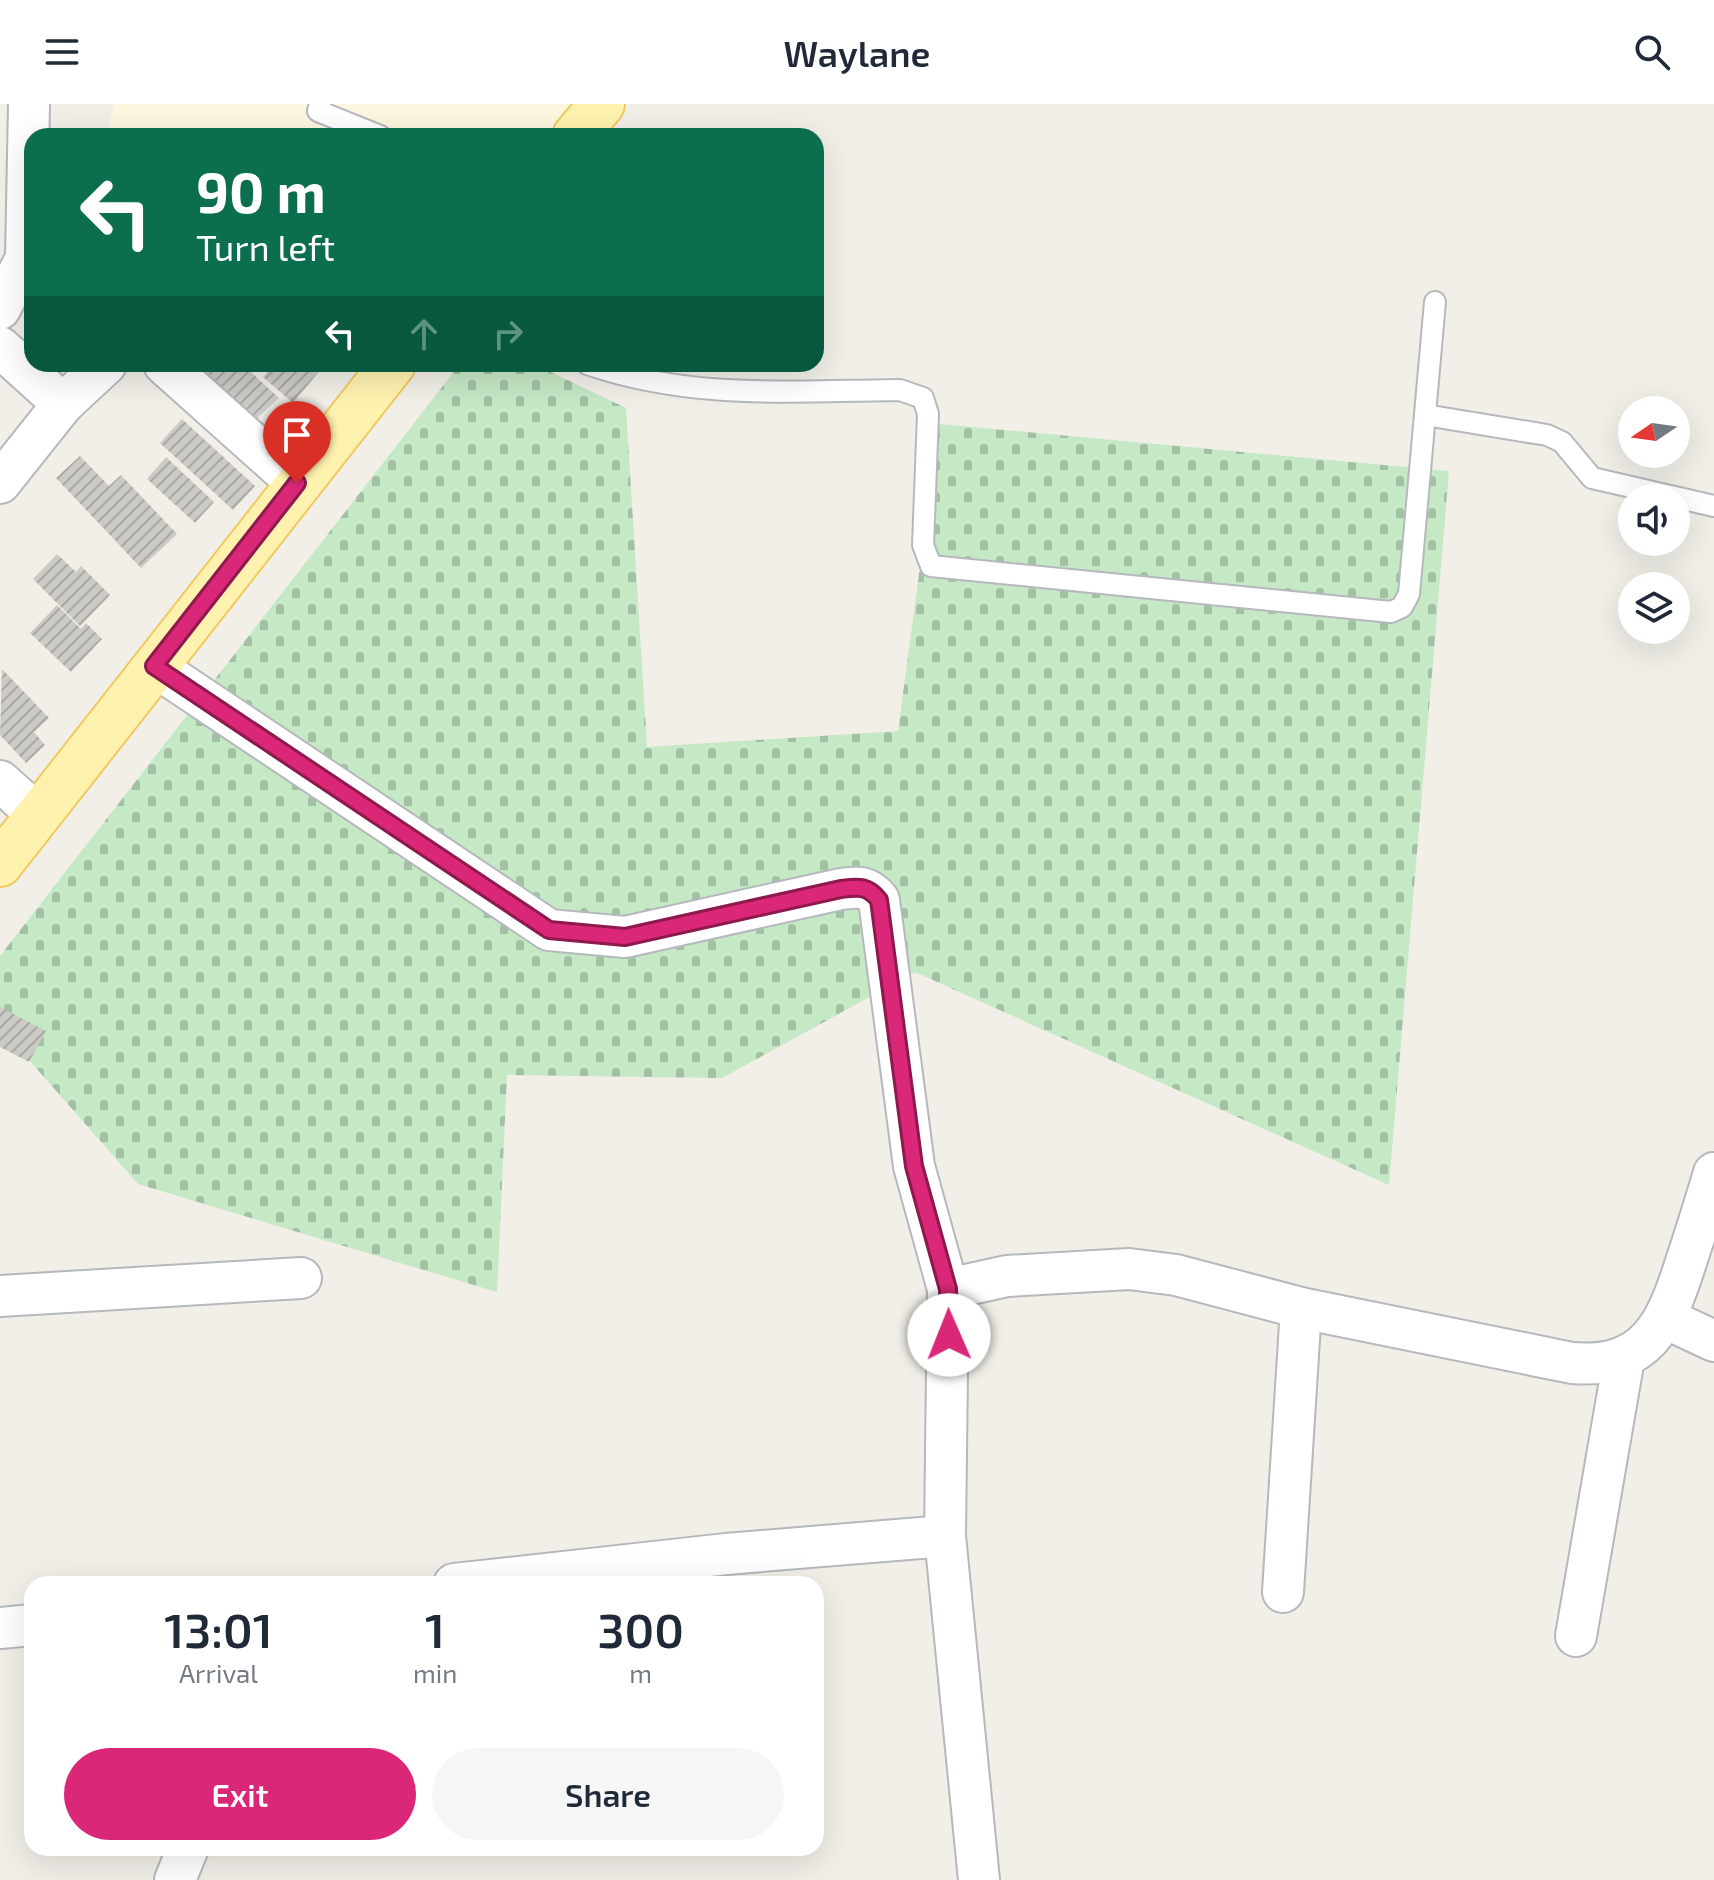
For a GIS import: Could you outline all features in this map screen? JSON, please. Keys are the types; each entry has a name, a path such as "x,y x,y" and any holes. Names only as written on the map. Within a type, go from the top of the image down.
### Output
{"main road":[{"path":"582,128 602,104"},
{"path":"0,864 387,372"}],"street":[{"path":"29,104 29,128"},
{"path":"0,309 24,262"},
{"path":"0,347 24,369"},
{"path":"28,372 63,404"},
{"path":"0,483 63,404 97,372"},
{"path":"173,372 297,483"},
{"path":"154,666 549,930 625,937 863,886 879,900 914,1166 948,1289 945,1536 978,1862 997,1880"},
{"path":"0,781 39,816"},
{"path":"948,1289 1007,1276 1129,1269 1176,1275 1301,1308 1572,1363 1599,1365 1624,1358 1642,1348 1667,1319 1714,1173"},
{"path":"0,1296 301,1278"},
{"path":"1283,1592 1301,1308"},
{"path":"1667,1319 1714,1341"},
{"path":"1576,1636 1624,1358"},
{"path":"527,1576 726,1554 945,1536"},
{"path":"0,1628 24,1626"},
{"path":"175,1880 185,1856"}],"lane":[{"path":"320,104 318,111 360,128"},
{"path":"610,372 635,381 719,391 900,390 923,398 928,414 923,545 931,566 1391,612 1402,607 1409,594 1435,302"},
{"path":"1425,415 1547,435 1562,442 1592,478 1714,506"}],"shaded area":[{"path":"114,104 585,104 565,128 109,126"}],"green space":[{"path":"454,372 551,372 626,408 647,747 898,731 939,424 1449,471 1389,1185 915,972 722,1078 507,1075 497,1292 138,1184 0,1027 0,956"}],"building":[{"path":"179,372 251,372 279,398 243,431"},
{"path":"268,372 319,372 293,403 263,377"},
{"path":"182,419 255,486 233,510 160,443"},
{"path":"80,456 109,486 121,475 177,534 141,568 56,478"},
{"path":"166,457 214,502 195,523 147,479"},
{"path":"57,554 76,572 81,566 110,595 80,626 33,579"},
{"path":"57,605 81,629 86,623 102,639 71,672 30,633"},
{"path":"2,669 49,718 34,732 45,745 26,763 0,735"},
{"path":"0,1007 46,1031 29,1062 0,1047"}],"route":[{"path":"297,483 154,666 517,912 549,930 625,937 841,889 863,886 872,892 879,900 914,1166 948,1289 949,1335"}]}
